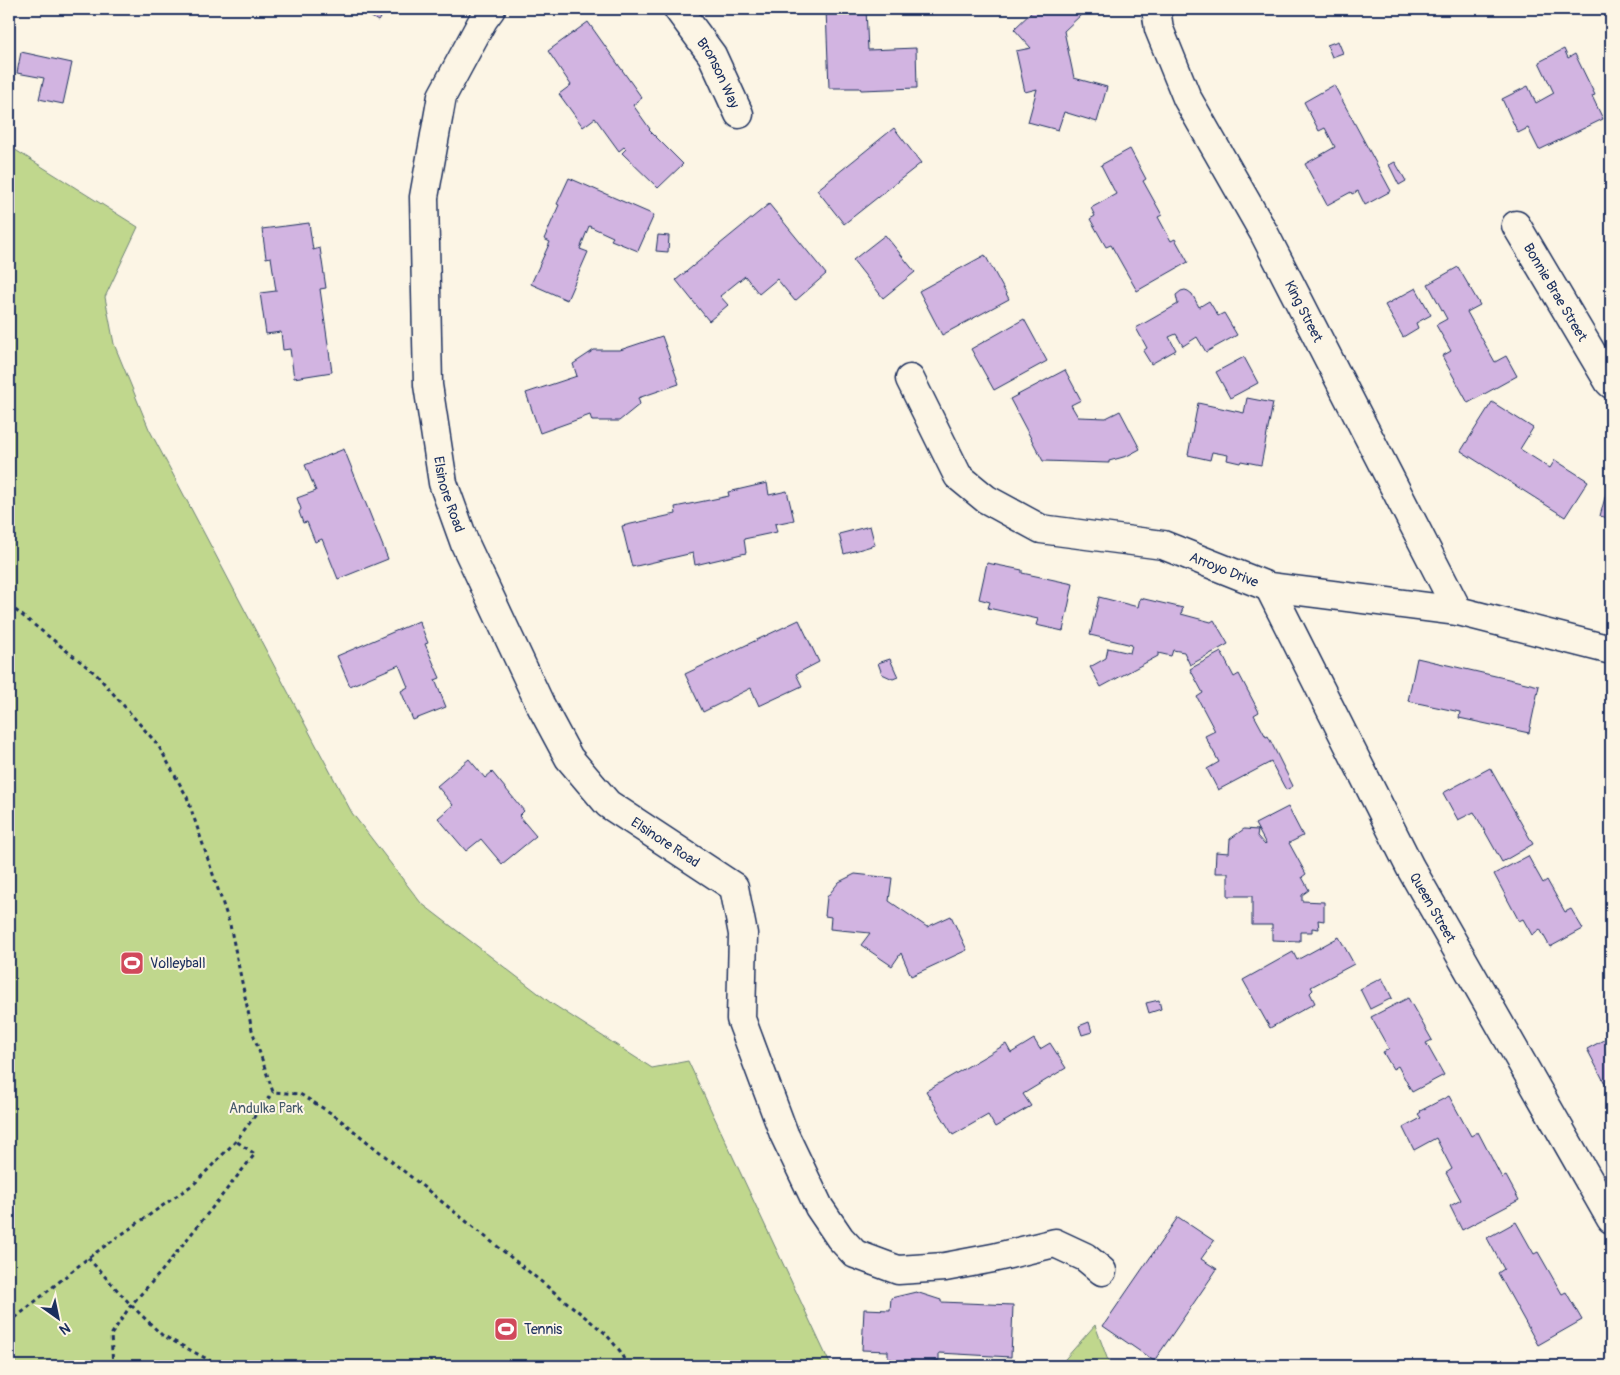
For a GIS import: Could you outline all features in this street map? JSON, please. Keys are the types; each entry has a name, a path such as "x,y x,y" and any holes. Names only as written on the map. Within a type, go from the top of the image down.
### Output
{"street":[{"name":"Elsinore Road","path":"491,9 483,20 442,96 424,196 428,385 442,483 465,544 540,704 569,758 608,804 734,887 743,934 741,1019 784,1134 819,1208 840,1238 855,1254 898,1270 945,1267 1056,1243 1085,1257 1102,1272"},
{"name":"Bronson Way","path":"678,9 712,56 739,114"},
{"name":"King Street","path":"1156,9 1159,29 1187,98 1264,233 1458,611"},
{"name":"Bonnie Brae Street","path":"1516,225 1611,384"},
{"name":"Arroyo Drive","path":"910,379 958,476 986,500 1041,529 1163,545 1270,588 1458,611 1611,650"},
{"name":"Queen Street","path":"1270,588 1410,867 1611,1219"}],"path":[{"path":"9,605 96,674 158,745 187,797 230,925 252,1030 273,1092"},
{"path":"9,1323 88,1258 195,1183 236,1141 273,1092"},
{"path":"273,1092 300,1094 334,1115 605,1333 620,1350 626,1366"},
{"path":"114,1366 111,1335 131,1305 161,1272 256,1154 236,1141"},
{"path":"88,1258 131,1305 162,1335 220,1366"}],"green space":[{"name":"Andulka Park","path":"9,146 138,227 105,297 114,344 149,429 352,813 421,903 551,1003 652,1068 688,1061 831,1366 9,1366"},
{"path":"1095,1325 1110,1366 1059,1366"}],"building":[{"path":"358,9 386,9 378,21"},
{"path":"826,9 866,9 868,50 916,48 917,88 861,90 860,88 829,88"},
{"path":"1035,9 1078,9 1082,14 1064,31 1074,78 1107,87 1097,122 1064,112 1058,130 1028,122 1037,89 1025,92 1016,51 1031,48 1014,29"},
{"path":"588,22 642,98 633,105 649,130 683,164 658,188 622,153 626,149 624,147 619,151 595,118 583,127 559,94 571,85 548,51"},
{"path":"1338,41 1343,53 1332,57 1327,45"},
{"path":"1564,49 1568,58 1575,54 1595,95 1592,96 1603,119 1539,150 1528,128 1518,133 1502,99 1528,86 1536,103 1554,93 1539,62"},
{"path":"21,52 72,63 63,104 39,99 44,78 17,73"},
{"path":"1334,85 1391,191 1365,205 1358,191 1352,194 1351,192 1327,205 1305,164 1335,147 1325,128 1319,131 1304,102"},
{"path":"894,128 921,163 844,224 817,190"},
{"path":"1130,149 1146,179 1143,181 1162,215 1158,217 1171,241 1175,239 1188,262 1137,291 1111,245 1106,247 1090,219 1095,216 1091,208 1116,194 1101,165"},
{"path":"1395,162 1406,181 1399,185 1389,165"},
{"path":"569,178 654,215 638,251 611,240 613,237 589,226 580,249 588,252 567,300 531,284 550,242 544,239"},
{"path":"769,204 826,274 795,301 777,279 759,294 745,276 720,296 728,305 709,321 676,280"},
{"path":"309,223 313,250 320,248 326,288 320,289 332,372 294,378 290,349 283,350 281,332 266,334 260,293 276,291 271,257 266,258 262,229"},
{"path":"658,235 669,236 668,252 656,251"},
{"path":"885,235 915,272 883,298 853,260"},
{"path":"985,255 1009,299 942,335 919,291"},
{"path":"1458,267 1480,305 1467,312 1495,362 1506,356 1517,376 1468,403 1442,356 1451,351 1436,325 1447,319 1428,284"},
{"path":"1416,288 1431,315 1416,323 1418,328 1403,337 1385,305"},
{"path":"1185,290 1192,294 1199,307 1209,301 1218,316 1224,313 1237,335 1206,352 1197,337 1183,346 1176,334 1169,337 1176,350 1151,364 1143,351 1147,348 1136,328 1178,304 1176,295"},
{"path":"1024,319 1047,361 994,390 971,349"},
{"path":"662,336 679,384 638,398 640,404 619,421 592,421 590,415 540,433 526,393 577,376 573,364 594,350 620,350"},
{"path":"1244,357 1258,383 1230,398 1216,372"},
{"path":"1065,370 1081,400 1071,405 1078,417 1106,418 1120,411 1140,449 1127,456 1109,461 1109,463 1043,461 1010,399"},
{"path":"1247,398 1273,403 1261,465 1227,460 1228,455 1212,452 1210,460 1188,455 1198,403 1244,413"},
{"path":"1492,402 1533,428 1520,449 1550,468 1555,460 1588,481 1565,517 1461,451"},
{"path":"344,449 388,559 338,579 322,539 315,542 307,522 303,523 297,498 316,491 305,465"},
{"path":"767,483 769,495 787,491 794,520 775,524 777,532 744,539 746,553 695,565 693,553 632,567 622,526 676,514 675,507 729,496 728,492"},
{"path":"1607,490 1611,491 1611,519 1600,516"},
{"path":"870,526 875,545 844,554 839,534"},
{"path":"987,563 1022,570 1022,573 1073,584 1063,631 1036,625 1038,619 988,608 990,602 979,599"},
{"path":"1099,597 1138,607 1140,598 1183,608 1181,614 1211,622 1214,620 1228,644 1190,665 1184,652 1173,650 1171,656 1158,653 1158,656 1101,687 1090,667 1106,658 1108,648 1130,653 1132,645 1090,635"},
{"path":"799,620 819,662 796,674 802,686 759,706 751,688 703,712 685,674"},
{"path":"419,621 428,643 425,644 440,678 435,680 446,707 413,720 401,691 408,687 399,665 350,686 337,656"},
{"path":"1221,652 1234,677 1239,674 1259,712 1254,715 1266,737 1268,736 1293,786 1286,790 1271,762 1218,790 1207,769 1219,762 1205,736 1215,731 1197,697 1203,693 1190,669"},
{"path":"1417,658 1539,686 1529,733 1459,718 1460,712 1408,701"},
{"path":"890,659 898,677 893,679 882,674 878,663"},
{"path":"469,759 485,778 492,772 524,811 519,816 536,836 502,864 481,839 466,851 438,818 453,805 437,786"},
{"path":"1490,768 1533,844 1502,862 1474,812 1458,820 1443,793"},
{"path":"1288,807 1303,836 1289,843 1306,874 1302,877 1309,890 1302,895 1302,901 1324,902 1324,921 1318,920 1319,929 1312,928 1312,932 1300,932 1300,941 1272,940 1272,925 1252,925 1252,896 1228,896 1228,873 1215,873 1216,852 1229,853 1230,839 1244,829 1258,830 1257,836 1265,845 1266,844 1255,824"},
{"path":"1528,856 1543,883 1547,880 1565,912 1571,909 1583,929 1550,947 1540,929 1532,935 1523,919 1519,921 1494,874"},
{"path":"855,874 892,878 889,901 927,927 951,916 967,950 911,976 901,953 892,966 861,945 870,933 830,929 831,917 825,916 827,897 839,882"},
{"path":"1339,937 1354,964 1311,987 1313,990 1310,993 1315,1003 1270,1028 1243,980 1293,952 1297,960"},
{"path":"1382,978 1392,998 1370,1009 1360,989"},
{"path":"1408,998 1432,1040 1426,1043 1444,1075 1412,1092 1398,1066 1393,1069 1383,1052 1389,1049 1371,1017"},
{"path":"1159,1000 1161,1009 1149,1013 1146,1003"},
{"path":"1089,1022 1092,1032 1082,1035 1079,1026"},
{"path":"1611,1036 1611,1095 1587,1049"},
{"path":"1034,1039 1040,1049 1050,1043 1066,1068 1023,1094 1031,1106 995,1127 988,1115 953,1135 926,1091 1006,1044 1011,1053"},
{"path":"1449,1096 1471,1136 1478,1132 1502,1178 1506,1176 1519,1200 1462,1230 1450,1206 1461,1200 1446,1173 1452,1169 1436,1138 1414,1150 1403,1128 1421,1118 1418,1114 1420,1111"},
{"path":"1178,1217 1214,1241 1201,1259 1217,1269 1154,1361 1103,1326"},
{"path":"1516,1222 1534,1254 1538,1252 1562,1294 1566,1292 1582,1320 1538,1345 1498,1273 1504,1269 1487,1238"},
{"path":"916,1292 941,1300 941,1302 1013,1305 1011,1357 939,1353 939,1360 911,1366 888,1358 888,1351 862,1350 864,1309 890,1310 891,1298"}],"place":[{"name":"Volleyball","path":"132,963"},
{"name":"Tennis","path":"506,1329"}]}
